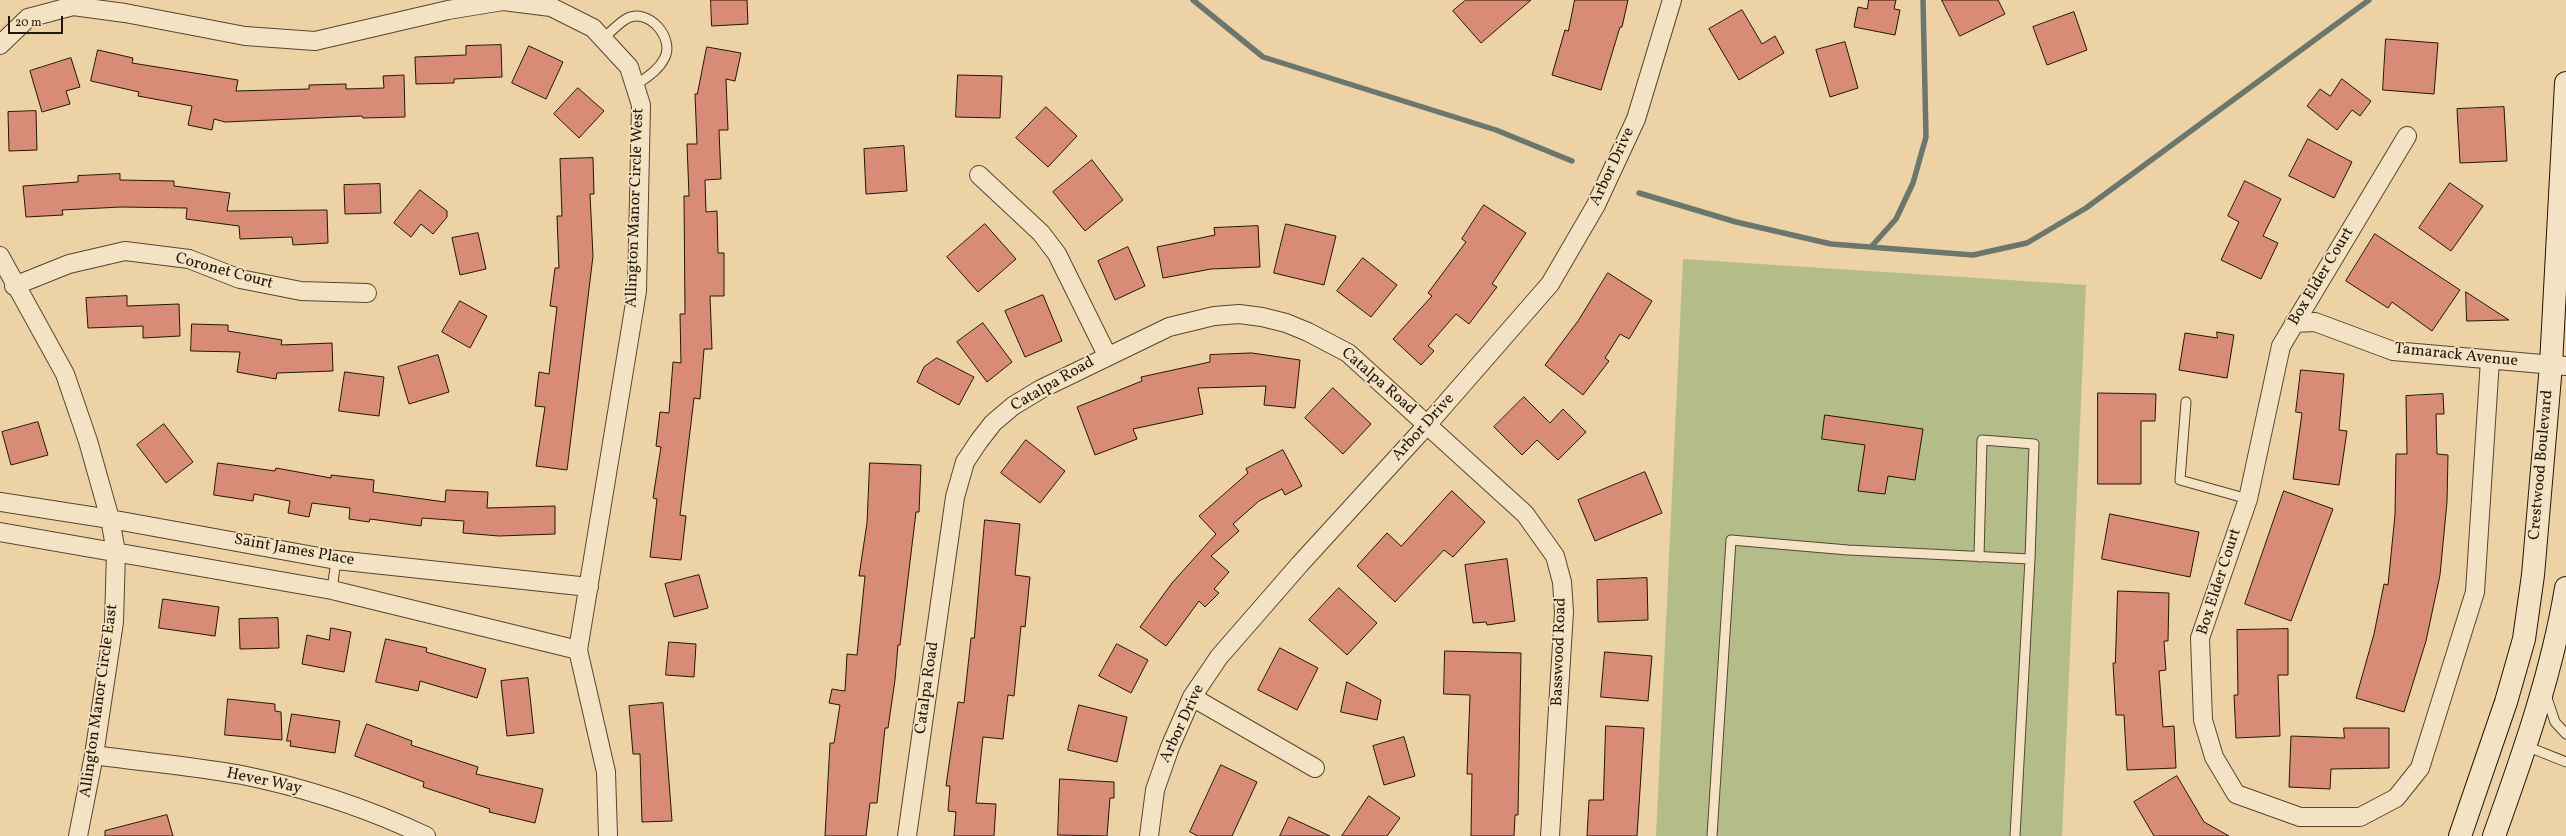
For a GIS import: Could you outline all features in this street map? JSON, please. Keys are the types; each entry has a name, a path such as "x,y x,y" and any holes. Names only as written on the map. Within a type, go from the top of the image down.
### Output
{"main road":[{"name":"Crestwood Boulevard","path":"2460,836 2506,702 2524,639 2558,365 2566,83"},
{"path":"2526,746 2518,716 2529,663 2533,575"},
{"path":"2494,836 2526,746 2560,624 2566,588"}],"street":[{"name":"Arbor Drive","path":"1149,836 1155,790 1170,747 1192,697 1219,657 1300,564 1427,425 1550,284 1596,205 1636,118 1672,0"},
{"name":"Allington Manor Circle West","path":"0,45 28,18 73,6 126,13 245,36 315,41 448,10 503,1 551,7 593,28 629,67 641,105 637,291 589,587"},
{"name":"Box Elder Court","path":"2407,136 2281,346 2248,499 2200,638 2203,720 2214,757 2236,794 2300,818 2360,817 2396,798 2420,768 2475,592 2490,360"},
{"path":"978,175 1041,233 1057,254 1107,355"},
{"name":"Coronet Court","path":"14,286 69,264 125,251 189,259 240,279 301,291 366,293"},
{"path":"0,256 14,286 65,374 88,441 110,519"},
{"name":"Catalpa Road","path":"907,836 955,497 965,462 993,423 1013,406 1041,389 1107,355 1169,327 1191,321 1226,315 1262,317 1286,323 1308,332 1348,353 1427,425"},
{"name":"Tamarack Avenue","path":"2294,323 2315,322 2393,351 2558,365"},
{"name":"Basswood Road","path":"1427,425 1525,514 1555,556 1562,582 1564,612 1550,836"},
{"name":"Saint James Place","path":"0,502 110,519 336,560 589,587"},
{"name":"Allington Manor Circle East","path":"78,836 94,755 114,622 116,552 110,519"},
{"name":"Saint James Place","path":"0,532 332,590 578,650"},
{"path":"589,587 578,650 606,772 608,836"},
{"path":"1192,697 1315,768"},
{"name":"Hever Way","path":"94,755 241,775 314,793 379,814 426,836"}],"lane":[{"path":"603,39 627,18 641,16 653,21 663,34 667,45 665,58 653,73 635,86"},
{"path":"2186,402 2180,480 2248,499"},
{"path":"1979,557 1982,440 2034,444 2030,559 2015,836"},
{"path":"1712,836 1731,540 1979,557 2030,559"},
{"path":"332,590 336,560"},
{"path":"2546,677 2546,698 2555,722 2566,734"},
{"path":"2526,746 2566,762"}],"green space":[{"path":"1683,259 2086,285 2062,836 1656,836"}],"building":[{"path":"711,0 747,0 748,24 712,26"},
{"path":"1466,0 1531,0 1481,43 1453,11"},
{"path":"1575,0 1628,0 1622,27 1620,27 1601,90 1552,75 1565,30 1568,31"},
{"path":"1869,0 1896,0 1894,9 1900,10 1895,35 1854,27 1858,7 1867,9"},
{"path":"1942,0 1998,0 2005,14 1960,36"},
{"path":"1742,10 1762,44 1775,36 1784,53 1739,80 1709,29"},
{"path":"2074,12 2087,50 2047,65 2033,27"},
{"path":"2386,39 2438,43 2434,94 2383,90"},
{"path":"1845,42 1858,88 1830,97 1816,50"},
{"path":"501,45 502,77 454,79 454,83 416,84 415,57 466,55 466,46"},
{"path":"529,46 563,62 546,99 512,83"},
{"path":"707,47 741,53 735,81 726,79 728,130 719,130 721,179 705,180 706,212 717,211 718,253 724,253 724,296 710,296 712,349 704,349 700,399 694,398 680,515 686,516 681,560 650,557 657,499 653,498 661,447 656,446 660,412 669,413 673,362 681,363 680,314 685,314 684,196 689,196 687,144 697,144 695,94 697,94"},
{"path":"98,50 133,58 132,63 238,80 236,91 309,89 309,85 346,84 346,89 384,88 383,76 404,75 405,117 363,118 362,116 225,122 214,119 212,130 188,125 192,106 138,96 139,92 91,81"},
{"path":"71,58 80,87 66,91 70,104 42,112 30,71"},
{"path":"958,75 1002,76 1000,118 956,117"},
{"path":"2342,79 2371,101 2360,116 2352,110 2337,130 2307,106 2320,89 2330,96"},
{"path":"578,88 604,111 579,138 554,114"},
{"path":"1046,107 1077,136 1048,167 1016,138"},
{"path":"2504,107 2507,161 2460,163 2457,109"},
{"path":"36,111 37,150 9,151 8,112"},
{"path":"2308,139 2352,162 2334,198 2289,176"},
{"path":"904,146 907,191 866,194 864,149"},
{"path":"593,158 594,194 590,194 593,256 567,470 536,466 545,407 535,406 539,372 549,374 557,307 550,306 555,268 559,268 557,216 562,216 560,159"},
{"path":"1092,160 1123,200 1085,231 1053,192"},
{"path":"120,174 120,180 174,181 174,186 230,193 227,211 327,210 328,243 293,245 292,237 240,239 239,226 186,219 187,208 121,207 62,210 63,215 26,217 23,186 78,182 78,176"},
{"path":"2245,181 2281,199 2263,236 2278,243 2261,279 2221,260 2239,222 2228,216"},
{"path":"2450,183 2483,206 2451,251 2419,228"},
{"path":"380,184 381,213 345,214 344,185"},
{"path":"420,190 447,211 447,217 433,234 421,224 411,237 394,223"},
{"path":"1484,205 1526,233 1492,284 1497,287 1469,324 1456,314 1428,346 1434,351 1421,365 1393,339 1432,296 1428,293 1466,242 1462,239"},
{"path":"985,224 1016,259 978,292 947,257"},
{"path":"1286,224 1336,236 1324,285 1274,273"},
{"path":"1258,226 1260,267 1211,269 1163,278 1157,247 1215,235 1214,228"},
{"path":"478,233 486,269 460,275 452,238"},
{"path":"2375,234 2460,290 2432,331 2392,302 2388,308 2346,281"},
{"path":"1128,247 1145,286 1115,300 1098,261"},
{"path":"1363,258 1397,285 1371,317 1337,291"},
{"path":"1608,273 1652,301 1629,339 1620,334 1605,358 1609,361 1583,395 1545,365 1578,321"},
{"path":"2466,292 2509,320 2467,321"},
{"path":"1043,295 1062,341 1025,357 1005,311"},
{"path":"127,296 127,306 179,304 180,336 143,338 143,326 88,328 86,298"},
{"path":"460,301 487,316 470,348 442,332"},
{"path":"983,323 1012,362 987,382 957,342"},
{"path":"192,324 228,325 228,331 282,340 281,345 332,343 333,371 277,373 276,379 237,372 240,352 191,351"},
{"path":"2217,332 2234,335 2227,378 2179,370 2185,333 2217,338"},
{"path":"1252,353 1300,360 1295,408 1264,405 1266,386 1198,388 1203,414 1133,429 1137,439 1095,455 1077,407 1142,381 1141,377 1210,362 1210,355"},
{"path":"438,355 449,392 409,404 398,367"},
{"path":"937,358 974,377 959,405 917,382 924,367"},
{"path":"2301,370 2344,374 2339,430 2347,431 2339,485 2293,479 2302,413 2296,412"},
{"path":"345,372 384,377 379,416 339,411"},
{"path":"1333,388 1371,424 1343,454 1305,418"},
{"path":"2098,393 2156,394 2155,421 2141,421 2141,484 2098,484"},
{"path":"2443,394 2444,414 2436,414 2437,454 2448,455 2447,502 2440,575 2426,641 2404,712 2356,698 2374,634 2384,584 2388,585 2395,515 2396,454 2407,454 2406,396"},
{"path":"1524,397 1550,423 1563,409 1586,432 1558,460 1537,440 1522,455 1494,427"},
{"path":"1825,415 1923,429 1915,480 1888,476 1885,494 1858,491 1865,445 1822,439"},
{"path":"38,422 48,455 11,465 2,432"},
{"path":"164,424 193,462 166,483 137,445"},
{"path":"1026,440 1065,471 1040,503 1001,473"},
{"path":"1283,450 1302,486 1285,495 1282,489 1259,501 1233,524 1239,531 1211,556 1229,572 1214,589 1219,593 1205,607 1199,601 1166,646 1140,627 1172,583 1216,534 1199,516 1248,473 1246,469"},
{"path":"218,463 275,471 276,468 331,478 331,475 374,480 373,492 445,502 446,490 488,492 487,508 555,506 555,534 499,536 463,533 464,521 422,518 421,526 370,519 369,522 349,519 350,508 312,503 309,517 288,513 290,501 254,494 253,501 214,495"},
{"path":"870,463 921,465 919,512 916,512 900,645 898,645 895,680 888,728 885,728 877,803 870,803 866,836 825,836 830,743 834,743 840,705 829,703 832,689 845,691 847,654 857,655 865,576 859,576 867,523"},
{"path":"1645,472 1662,513 1595,541 1578,500"},
{"path":"1452,491 1485,522 1453,557 1444,550 1395,602 1357,566 1387,533 1401,546"},
{"path":"2284,491 2333,509 2291,621 2245,604"},
{"path":"2110,514 2199,532 2190,577 2102,559"},
{"path":"985,520 1020,524 1015,575 1030,577 1025,627 1021,626 1014,696 1008,695 1003,739 983,737 976,803 996,804 994,836 954,836 956,812 948,811 950,786 946,786 958,702 964,703 971,638 974,638"},
{"path":"1507,559 1515,621 1487,625 1486,622 1473,623 1465,565"},
{"path":"699,575 708,608 674,617 665,584"},
{"path":"1647,578 1648,620 1598,622 1597,580"},
{"path":"1339,588 1377,623 1347,655 1309,620"},
{"path":"2118,591 2169,593 2168,641 2164,641 2166,670 2159,671 2163,727 2174,726 2176,768 2127,770 2124,715 2116,715 2113,663 2115,663"},
{"path":"163,599 219,607 215,636 159,628"},
{"path":"278,618 279,648 240,649 239,619"},
{"path":"331,628 351,632 344,672 302,664 307,635 329,640"},
{"path":"2288,629 2288,675 2278,675 2280,736 2236,738 2234,695 2238,695 2237,630"},
{"path":"386,639 427,648 426,652 486,669 477,698 420,681 418,691 376,682"},
{"path":"669,642 696,644 694,677 666,675"},
{"path":"1117,644 1148,660 1131,693 1099,676"},
{"path":"1280,648 1318,668 1297,710 1258,690"},
{"path":"1445,651 1521,653 1518,815 1515,815 1514,836 1471,836 1472,774 1467,774 1470,695 1444,694"},
{"path":"1605,652 1652,656 1648,701 1601,697"},
{"path":"528,678 534,733 507,736 501,681"},
{"path":"1347,682 1381,700 1377,720 1341,712"},
{"path":"228,699 275,704 275,711 281,712 282,740 225,735"},
{"path":"663,703 672,821 642,822 640,754 633,754 629,706"},
{"path":"1079,705 1127,717 1117,762 1068,750"},
{"path":"292,714 340,721 335,753 290,746 291,741 287,741"},
{"path":"367,724 412,741 411,745 478,767 476,774 543,789 535,823 489,812 490,809 423,787 424,782 355,756"},
{"path":"1606,726 1644,728 1637,836 1587,836 1589,800 1603,800"},
{"path":"2344,728 2389,728 2389,768 2331,769 2330,789 2289,787 2291,736 2344,738"},
{"path":"1404,737 1415,776 1384,785 1373,746"},
{"path":"1221,765 1257,782 1232,836 1198,836 1190,832"},
{"path":"2177,776 2204,822 2229,836 2154,836 2134,802"},
{"path":"1060,779 1114,782 1114,798 1110,798 1107,836 1058,835"},
{"path":"1369,796 1400,818 1387,836 1342,836"},
{"path":"167,815 173,836 105,836 105,831"},
{"path":"1289,817 1330,836 1280,836"}],"waterway":[{"path":"1193,0 1263,57 1496,130 1572,161"},
{"path":"1871,247 1896,219 1913,183 1926,137 1923,0"},
{"path":"1639,193 1736,222 1831,244 1973,255 2027,243 2086,208 2369,0"}]}
